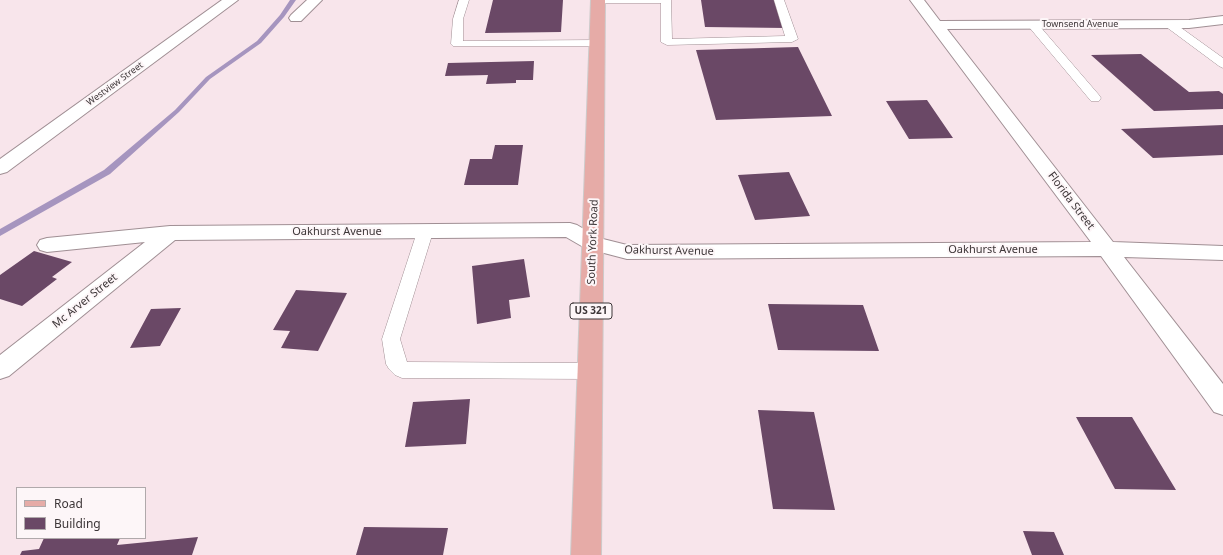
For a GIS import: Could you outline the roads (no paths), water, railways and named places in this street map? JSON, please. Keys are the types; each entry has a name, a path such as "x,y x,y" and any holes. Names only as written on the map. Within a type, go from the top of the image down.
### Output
{"main road":[{"name":"South York Road","path":"586,555 598,0"}],"street":[{"name":"Westview Street","path":"0,168 231,0"},
{"path":"296,18 315,0"},
{"name":"Florida Street","path":"917,0 1223,404"},
{"name":"Townsend Avenue","path":"936,25 1169,24 1223,20"},
{"name":"Oakhurst Avenue","path":"48,245 170,233 570,230 592,243 627,252 1107,249 1223,253"},
{"name":"Mc Arver Street","path":"0,369 170,233"}],"lane":[{"path":"464,0 458,19 457,44 597,43"},
{"path":"598,0 666,0 667,42 792,39 779,0"},
{"path":"1169,24 1223,64"},
{"path":"1033,25 1095,98"},
{"path":"425,232 391,339 396,364 402,370 590,371"}],"waterway":[{"path":"0,233 107,172 177,111 208,78 259,42 282,16 293,0"}]}
